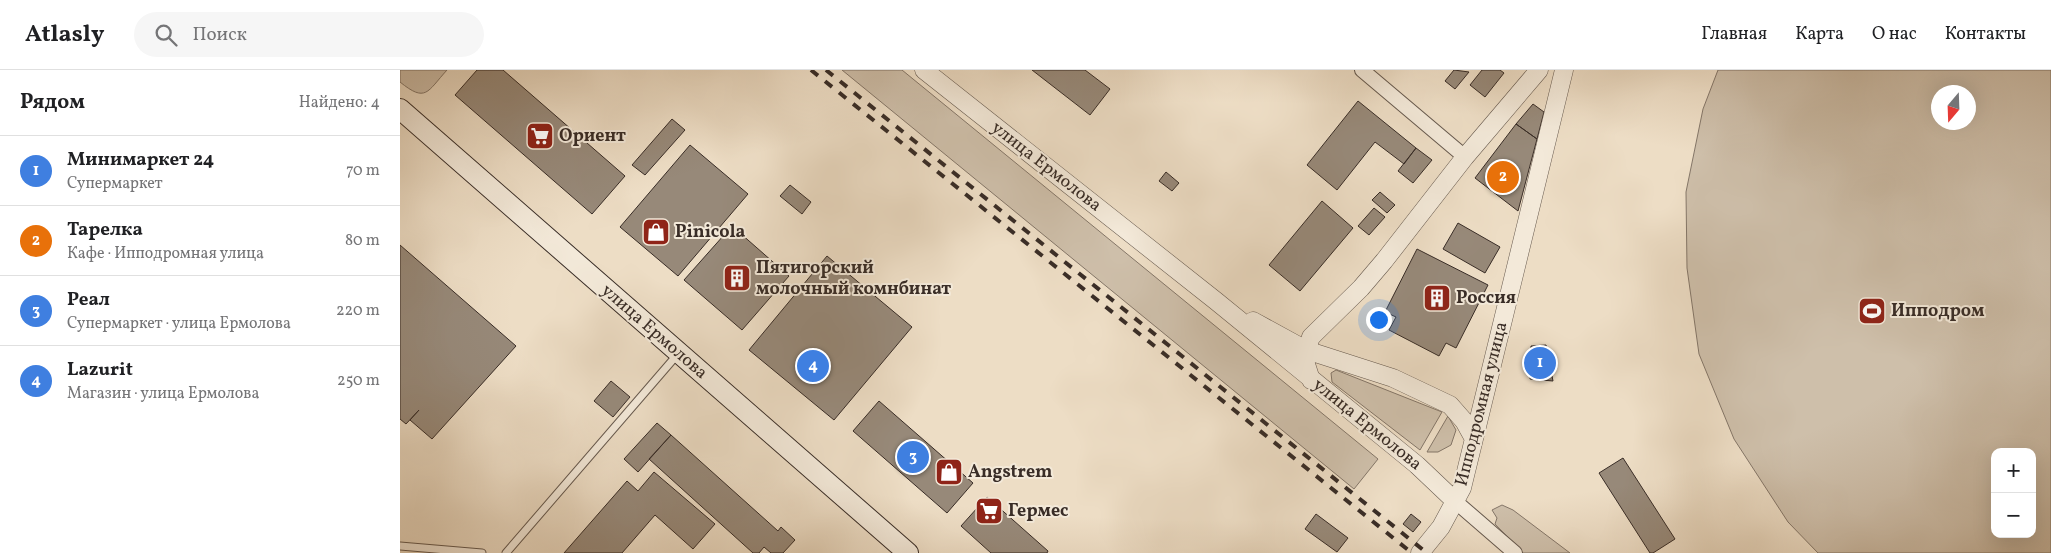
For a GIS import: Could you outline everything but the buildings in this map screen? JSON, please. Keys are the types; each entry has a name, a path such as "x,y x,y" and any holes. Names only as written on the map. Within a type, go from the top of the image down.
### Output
{"main road":[{"name":"улица Ермолова","path":"400,109 908,553"}],"street":[{"name":"улица Ермолова","path":"924,70 1216,301 1417,465 1456,502 1516,553"},
{"path":"1362,70 1465,157"},
{"path":"1311,380 1305,366 1306,350 1312,337 1372,274 1465,157 1539,70"},
{"name":"Ипподромная улица","path":"1420,553 1441,527 1462,488 1564,70"},
{"name":"улица Ермолова","path":"1216,301 1306,350 1393,378 1450,405 1464,421 1474,440"}],"lane":[{"path":"506,553 678,353"},
{"path":"400,546 482,553"}],"shaded area":[{"path":"400,70 447,70 430,89 421,93 400,82"},
{"path":"842,70 902,70 1378,459 1354,489"},
{"name":"Ипподpом","path":"1718,70 2051,70 2051,553 1818,553 1788,522 1734,439 1699,354 1687,268 1686,192 1703,109"},
{"path":"1336,370 1442,412 1420,450 1332,382 1331,373"},
{"path":"1448,416 1456,430 1451,445 1438,452 1427,452"},
{"path":"1502,505 1513,510 1570,553 1523,553 1495,524 1497,518 1492,510"}],"railway":[{"path":"811,70 1412,553"},
{"path":"826,70 1427,553"}],"place":[{"name":"Ориент","path":"540,136"},
{"name":"Тарелка","path":"1503,177"},
{"name":"Pinicola","path":"656,232"},
{"name":"Пятигорский молочный комнбинат","path":"737,278"},
{"name":"Россия","path":"1437,298"},
{"name":"Ипподpом","path":"1872,311"},
{"name":"Минимаркет 24","path":"1540,363"},
{"name":"Lazurit","path":"813,366"},
{"name":"Реал","path":"913,457"},
{"name":"Angstrem","path":"949,472"},
{"name":"Гермес","path":"989,511"}]}
